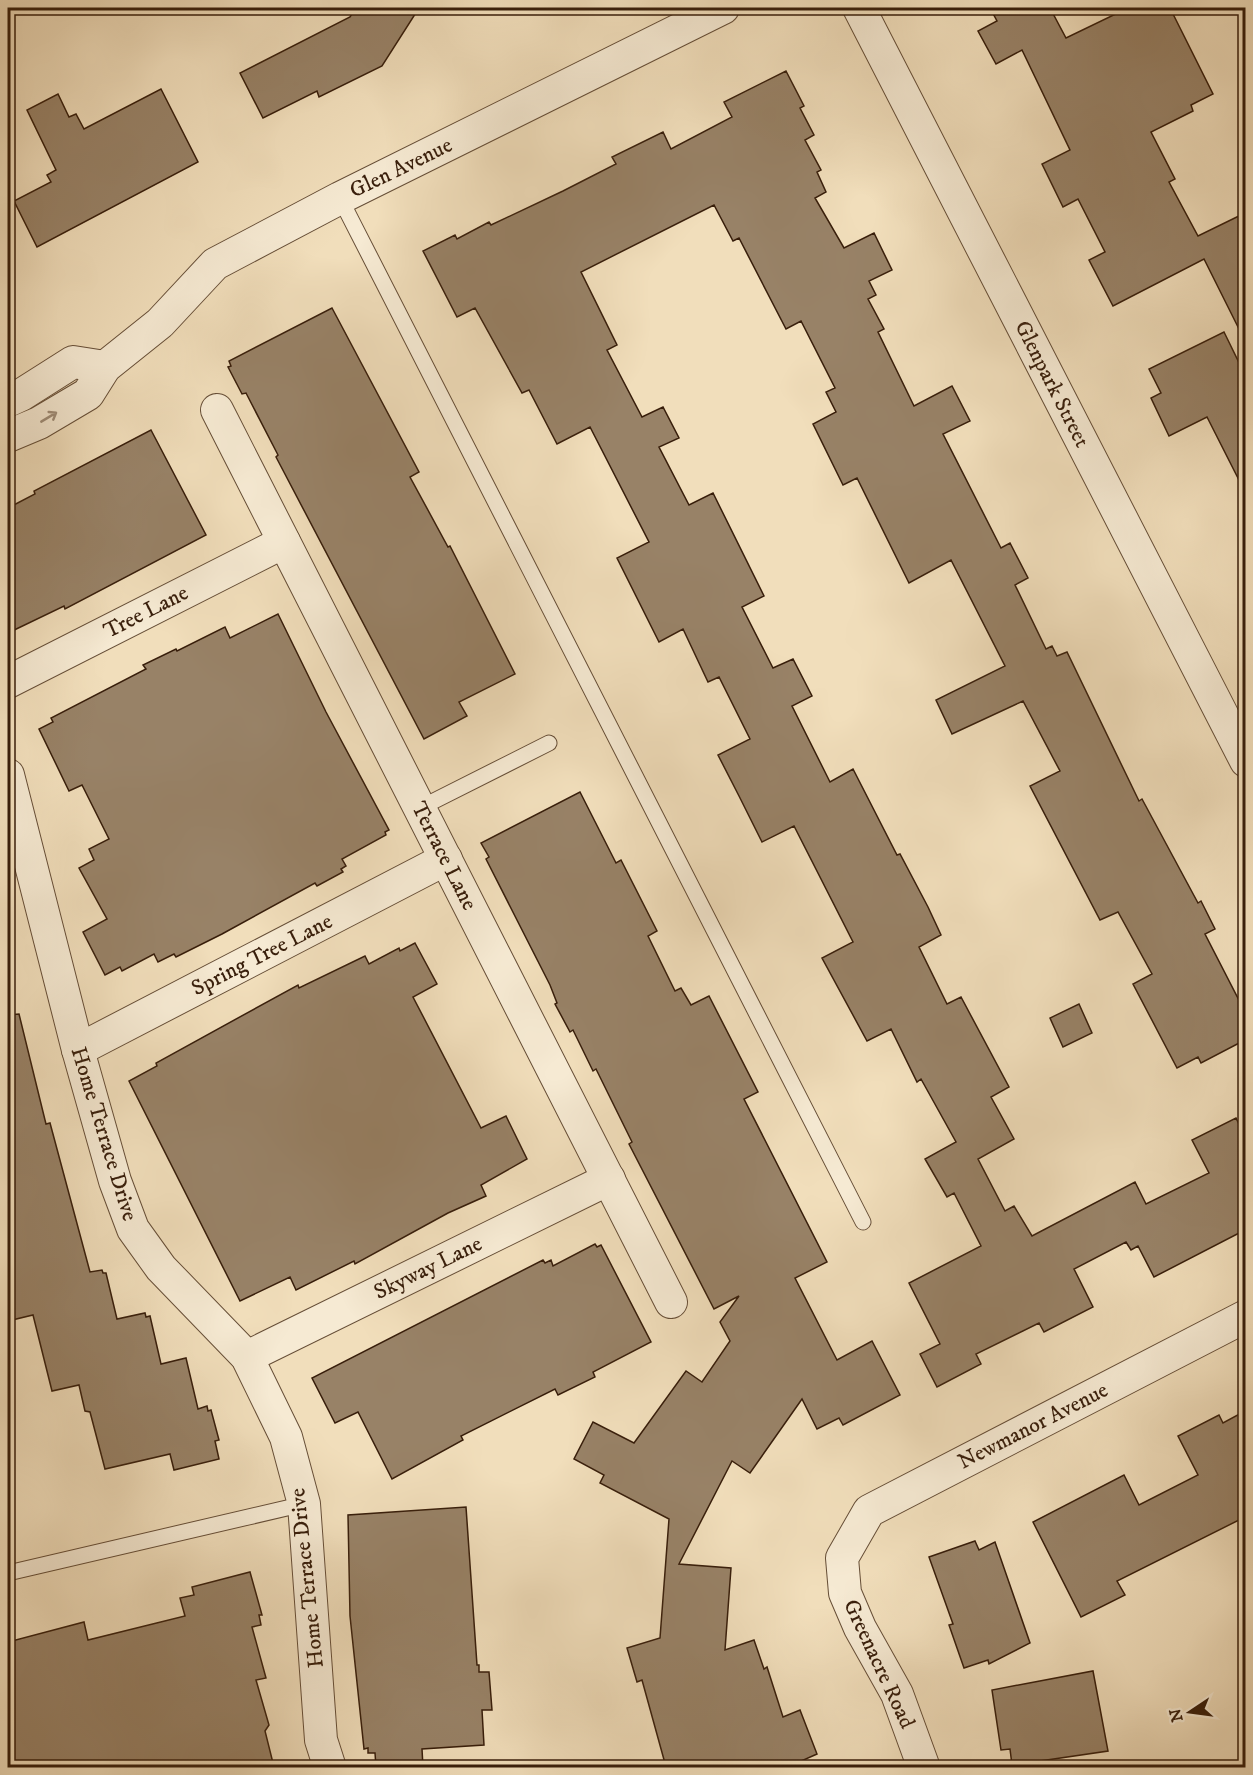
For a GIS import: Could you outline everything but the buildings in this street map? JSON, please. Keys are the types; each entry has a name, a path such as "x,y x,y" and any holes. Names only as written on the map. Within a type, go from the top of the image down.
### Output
{"street":[{"name":"Glen Avenue","path":"10,429 39,423 88,394 105,367 160,323 215,264 340,198 723,8"},
{"name":"Glenpark Street","path":"859,8 1245,761"},
{"path":"8,401 21,396 73,362 105,367"},
{"name":"Terrace Lane","path":"217,410 671,1302"},
{"name":"Tree Lane","path":"8,682 284,542"},
{"name":"Home Terrace Drive","path":"8,775 78,1050 115,1181 133,1228 161,1268 247,1357 286,1437 304,1504 321,1740 330,1767"},
{"name":"Spring Tree Lane","path":"78,1050 446,859"},
{"name":"Skyway Lane","path":"247,1357 609,1179"},
{"name":"Newmanor Avenue","path":"842,1558 869,1511 1245,1316"},
{"name":"Greenacre Road","path":"842,1558 845,1593 860,1628 897,1694 924,1767"}],"lane":[{"path":"340,198 863,1222"},
{"path":"420,808 549,743"},
{"path":"8,1573 304,1504"}]}
